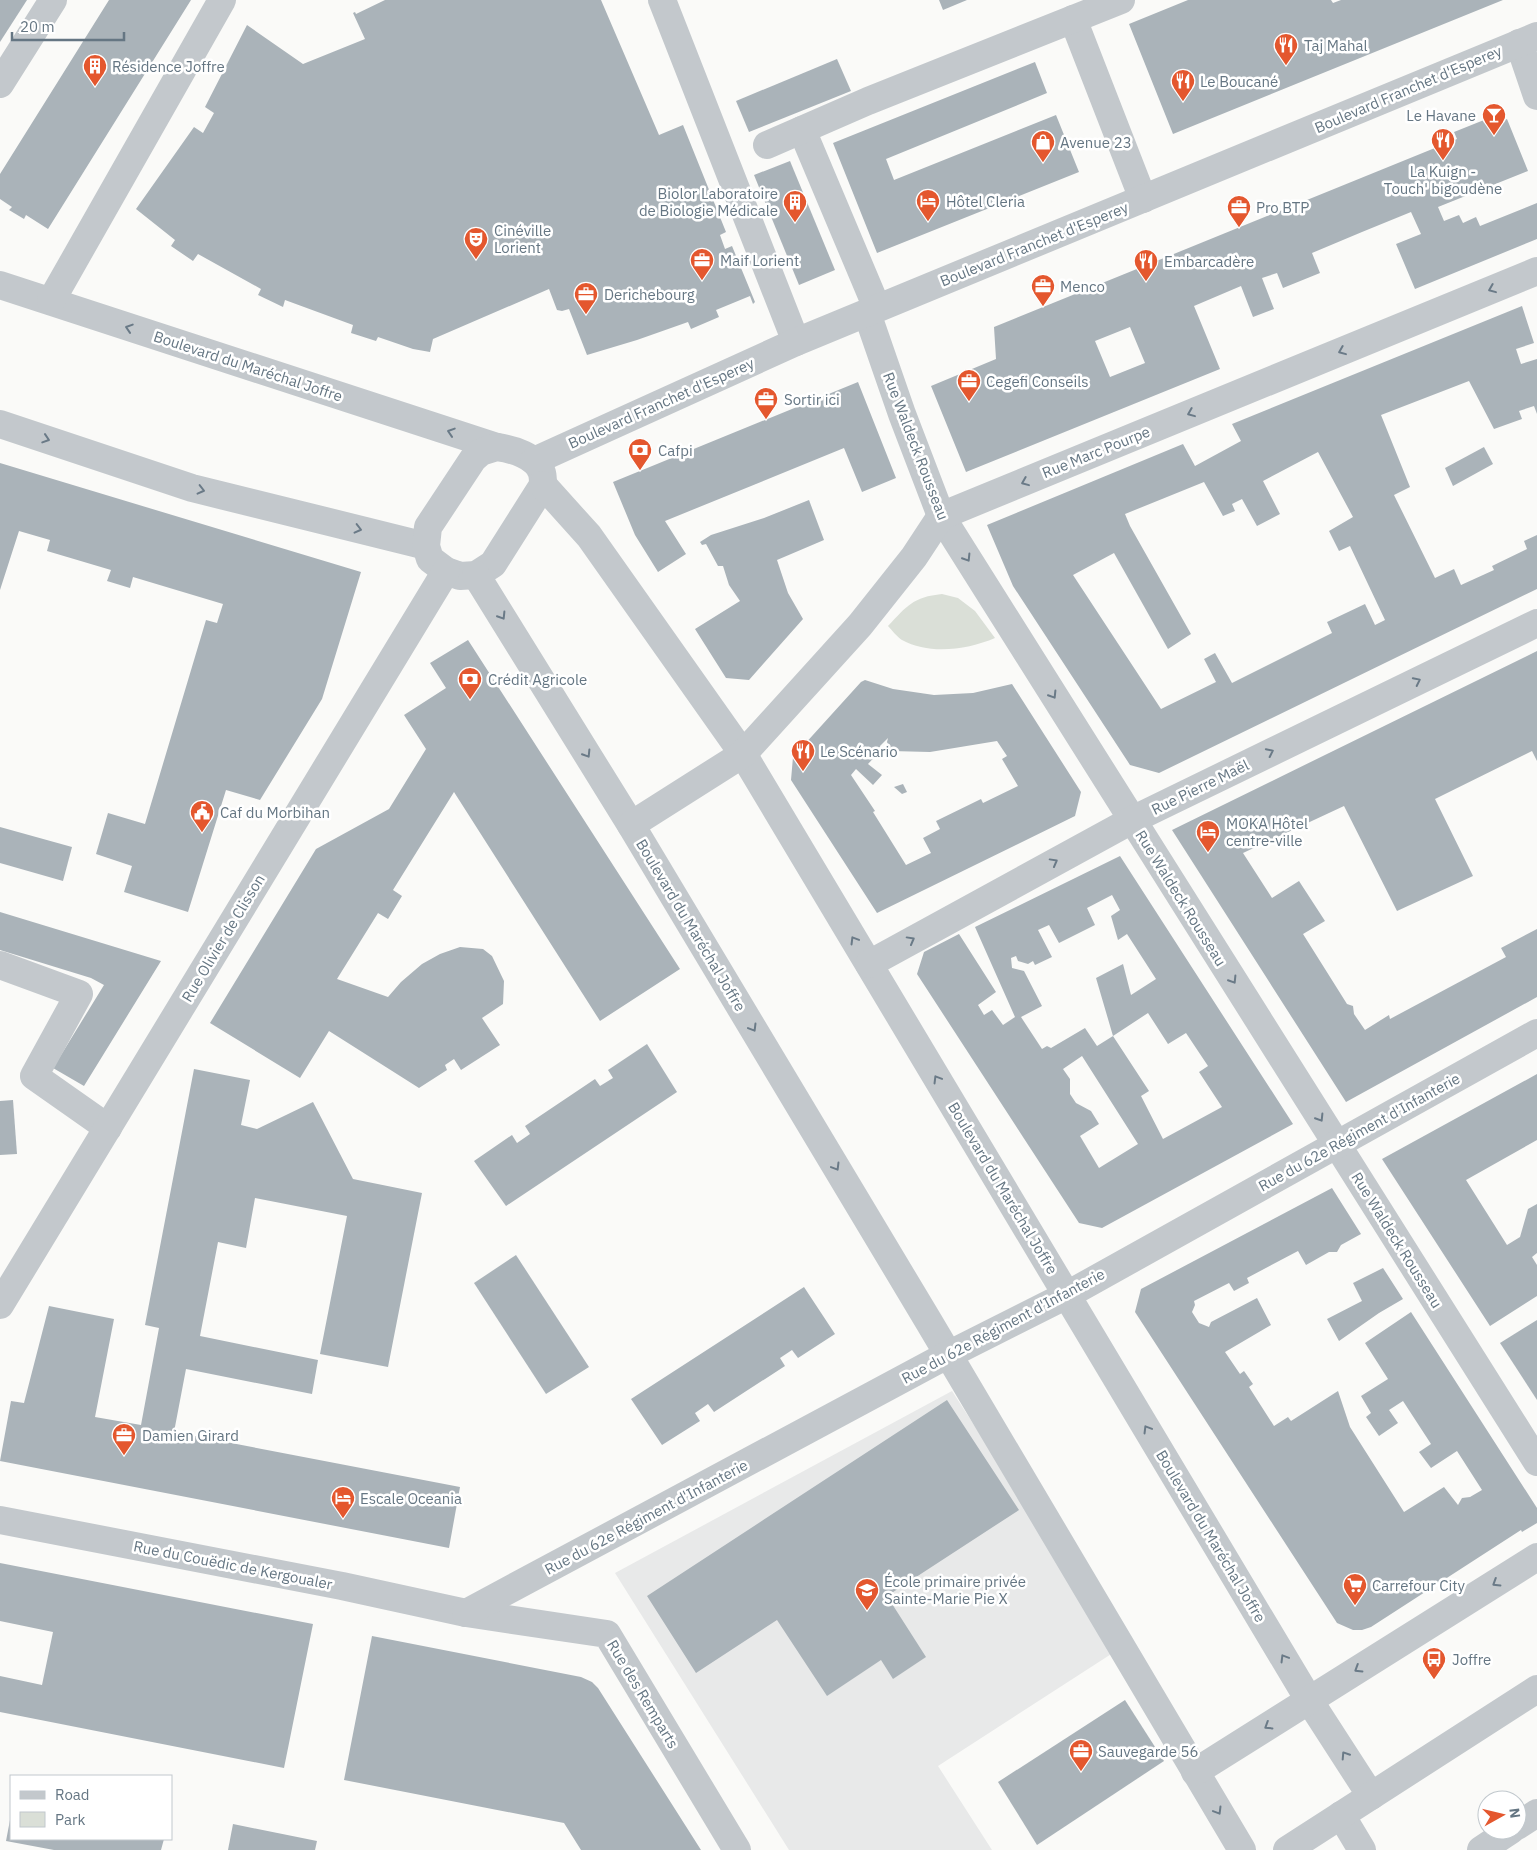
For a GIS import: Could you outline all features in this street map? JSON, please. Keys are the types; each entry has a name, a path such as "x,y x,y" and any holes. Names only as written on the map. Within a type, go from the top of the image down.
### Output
{"street":[{"path":"0,84 53,0"},
{"path":"51,302 222,0"},
{"path":"662,0 796,342"},
{"path":"767,145 877,97 1121,0"},
{"path":"1073,19 1143,199"},
{"path":"1528,40 1537,96"},
{"name":"Boulevard Franchet d'Esperey","path":"539,473 796,342 1528,40"},
{"name":"Rue Waldeck Rousseau","path":"802,130 872,310 902,414 941,516 1537,1462"},
{"name":"Rue Marc Pourpe","path":"941,516 1537,270"},
{"name":"Boulevard du Maréchal Joffre","path":"0,285 497,447 512,449 539,473 589,536 743,754 1309,1700 1371,1796"},
{"path":"0,424 192,488 426,546"},
{"path":"497,447 481,452 473,460 428,527 426,546 430,559 446,571 460,576 476,575 493,564 539,473"},
{"path":"743,754 860,626 914,557 941,516"},
{"name":"Rue Olivier de Clisson","path":"0,1305 446,571"},
{"name":"Boulevard du Maréchal Joffre","path":"476,575 631,825 1242,1850"},
{"name":"Rue Pierre Maël","path":"869,964 1132,820 1537,623"},
{"name":"Boulevard du Maréchal Joffre","path":"631,825 743,754"},
{"path":"0,965 79,994 34,1076 108,1128"},
{"name":"Rue du 62e Régiment d'Infanterie","path":"466,1613 948,1354 1067,1295 1537,1033"},
{"name":"Rue du Couëdic de Kergoualer","path":"0,1520 342,1586 466,1613"},
{"path":"1195,1772 1537,1556"},
{"name":"Rue des Remparts","path":"466,1613 607,1634 737,1850"},
{"path":"1286,1850 1537,1689"},
{"path":"1341,1815 1362,1850"},
{"path":"1481,1850 1496,1840"}],"shaded area":[{"name":"École primaire privée Sainte-Marie Pie X","path":"952,1391 1119,1649 938,1766 992,1850 789,1850 615,1573"}],"green space":[{"path":"942,594 958,598 975,611 995,638 960,648 924,648 902,640 888,626 900,613 917,600"}],"building":[{"path":"0,0 27,0 0,42"},
{"name":"Résidence Joffre","path":"109,0 191,0 48,229 26,215 24,219 9,210 12,207 0,199 0,174"},
{"path":"385,0 601,0 659,135 683,125 726,232 720,235 725,249 732,246 755,302 753,304 750,296 716,310 719,317 691,329 688,322 587,355 569,309 557,310 549,289 433,339 430,352 413,349 378,337 376,341 351,333 353,325 285,300 283,307 258,295 261,289 198,254 193,261 171,246 175,240 136,209 194,127 203,133 214,113 205,107 247,25 303,64 365,39 353,13 355,12 356,14"},
{"path":"939,0 967,0 943,10"},
{"path":"1188,0 1331,0 1333,3 1341,0 1503,0 1173,134 1129,24"},
{"path":"837,59 851,91 749,132 736,101"},
{"path":"1035,62 1047,93 886,159 894,180 1056,115 1079,172 877,253 833,143"},
{"path":"1494,116 1497,123 1507,119 1528,171 1438,207 1444,221 1459,215 1463,223 1476,217 1480,226 1537,203 1537,239 1415,289 1396,244 1421,234 1411,212 1312,253 1320,273 1283,288 1277,273 1262,278 1274,309 1253,317 1241,286 1194,306 1220,369 966,472 931,386 996,359 994,327 1457,139 1454,132","holes":["1130,327 1145,363 1110,377 1095,341"]},
{"name":"Biolor Laboratoire de Biologie Médicale","path":"790,161 835,270 799,285 754,175"},
{"path":"1522,306 1534,343 1516,349 1521,364 1537,359 1537,414 1534,406 1519,411 1522,419 1494,429 1469,381 1381,415 1410,487 1394,495 1435,578 1454,569 1461,585 1494,570 1492,566 1527,549 1524,541 1537,535 1537,589 1159,773 1130,765 1013,586 987,525 1183,444 1195,466 1241,441 1232,424","holes":["1318,452 1353,517 1329,531 1339,551 1350,546 1385,620 1375,625 1365,604 1327,622 1332,633 1232,683 1215,653 1204,659 1216,682 1161,709 1073,575 1114,553 1168,649 1191,634 1125,514 1204,482 1223,516 1235,511 1232,504 1242,499 1257,526 1280,514 1263,481"]},
{"path":"858,382 896,478 862,492 844,448 665,521 686,554 658,572 635,535 613,482"},
{"path":"1484,447 1493,464 1453,486 1445,468"},
{"path":"0,463 361,572 322,699 260,800 226,790 188,912 124,892 132,866 96,854 108,813 145,824 206,620 217,623 223,604 133,577 130,588 107,581 111,570 47,551 50,540 19,531 0,590"},
{"path":"809,500 824,540 777,560 788,593 803,619 749,680 726,678 695,629 740,601 729,585 723,566 718,566 706,544 702,545 700,542 711,535 764,518"},
{"path":"468,640 680,969 600,1021 454,792 393,890 402,896 388,919 378,913 337,979 388,997 401,982 422,964 440,954 460,947 483,949 492,956 504,981 503,1004 482,1018 500,1045 461,1070 454,1059 445,1065 447,1070 419,1088 329,1031 300,1078 210,1023 316,849 389,809 426,749 404,715 446,688 430,663"},
{"path":"1537,651 1537,761 1532,751 1435,799 1473,876 1397,911 1344,806 1243,853 1272,898 1299,881 1325,921 1303,934 1347,1004 1353,1006 1354,1014 1365,1030 1389,1015 1390,1019 1506,957 1501,948 1537,929 1537,997 1346,1102 1172,830"},
{"path":"865,680 893,689 934,695 973,693 1012,684 1081,792 1075,816 877,913 791,780 793,757 861,682","holes":["888,738 887,742 891,751 930,752 997,741 1007,756 1002,759 1018,786 983,803 981,799 936,821 940,829 923,838 931,853 906,865 873,812 875,811 851,775 856,769 873,785 882,775 868,764 881,750 880,746"]},
{"path":"903,784 907,792 902,794 894,787"},
{"path":"0,827 72,847 63,881 0,863"},
{"path":"1120,856 1293,1124 1102,1228 1079,1223 917,974 924,952 959,934 996,992 978,1005 984,1015 992,1010 1003,1025 1015,1017 975,927","holes":["1112,895 1120,910 1111,916 1118,940 1127,934 1156,979 1131,995 1123,964 1096,978 1113,1036 1097,1046 1085,1028 1051,1048 1047,1046 1042,1049 1021,1017 1042,1006 1024,971 1012,968 1011,958 1016,956 1018,961 1028,964 1033,961 1035,965 1052,957 1038,930 1049,925 1059,943 1095,925 1087,908","1148,1013 1168,1044 1186,1033 1208,1066 1199,1072 1222,1107 1163,1139 1141,1096 1149,1091 1113,1036","1082,1056 1138,1144 1099,1168 1080,1136 1099,1124 1091,1111 1076,1103 1070,1094 1070,1079 1063,1069"]},
{"path":"0,912 161,961 84,1086 53,1068 104,985 91,978 0,950"},
{"path":"647,1044 677,1092 506,1206 474,1161 512,1135 517,1143 530,1134 525,1126 595,1079 600,1086 613,1078 608,1070"},
{"path":"194,1069 250,1080 241,1125 257,1129 313,1102 353,1179 422,1193 388,1367 320,1354 347,1216 255,1198 246,1248 218,1242 200,1336 318,1360 312,1394 186,1369 174,1432 460,1487 449,1548 0,1461 11,1401 24,1403 49,1306 114,1319 95,1417 141,1425 159,1328 145,1325"},
{"path":"1537,1074 1537,1140 1466,1180 1507,1245 1520,1237 1528,1209 1537,1204 1537,1253 1532,1257 1537,1265 1537,1296 1490,1326 1382,1159"},
{"path":"13,1100 17,1154 0,1155 0,1101"},
{"path":"1332,1188 1361,1234 1341,1245 1337,1252 1329,1252 1306,1265 1298,1251 1247,1278 1249,1283 1234,1291 1229,1283 1194,1301 1195,1305 1192,1312 1199,1323 1209,1327 1211,1322 1257,1298 1271,1325 1225,1352 1240,1374 1244,1371 1253,1384 1249,1387 1274,1426 1288,1417 1291,1421 1338,1391 1350,1427 1404,1512 1444,1487 1458,1505 1462,1498 1470,1497 1482,1490 1457,1451 1431,1468 1419,1452 1431,1444 1403,1401 1389,1410 1398,1423 1379,1436 1366,1417 1371,1413 1361,1396 1388,1379 1365,1343 1411,1312 1537,1508 1537,1523 1522,1532 1521,1530 1371,1627 1362,1630 1353,1630 1337,1623 1135,1312 1141,1289"},
{"path":"516,1255 589,1367 546,1394 474,1283"},
{"path":"1383,1268 1403,1299 1339,1341 1327,1319 1362,1301 1353,1283"},
{"path":"804,1287 835,1334 798,1358 792,1350 780,1358 785,1366 714,1412 708,1404 695,1413 700,1421 662,1445 631,1399"},
{"path":"1537,1320 1537,1400 1500,1343"},
{"path":"947,1400 1019,1510 887,1596 926,1657 893,1679 881,1660 827,1696 777,1620 696,1673 647,1596"},
{"path":"0,1563 313,1624 284,1768 0,1712 0,1676 42,1685 53,1632 0,1621"},
{"path":"372,1636 581,1677 592,1682 598,1688 701,1850 581,1850 564,1823 344,1780"},
{"name":"Sauvegarde 56","path":"1125,1700 1164,1761 1037,1845 998,1782"},
{"path":"10,1820 10,1840 164,1840 161,1850 54,1850 6,1841"},
{"path":"233,1824 317,1841 315,1850 228,1850"}],"place":[{"name":"Taj Mahal","path":"1286,66"},
{"name":"Résidence Joffre","path":"95,87"},
{"name":"Le Boucané","path":"1183,102"},
{"name":"Le Havane","path":"1494,136"},
{"name":"La Kuign - Touch' bigoudène","path":"1443,161"},
{"name":"Avenue 23","path":"1043,163"},
{"name":"Hôtel Cleria","path":"928,222"},
{"name":"Biolor Laboratoire de Biologie Médicale","path":"795,223"},
{"name":"Pro BTP","path":"1239,228"},
{"name":"Cinéville Lorient","path":"476,260"},
{"name":"Maif Lorient","path":"702,281"},
{"name":"Embarcadère","path":"1146,282"},
{"name":"Menco","path":"1043,307"},
{"name":"Derichebourg","path":"586,315"},
{"name":"Cegefi Conseils","path":"969,402"},
{"name":"Sortir ici","path":"766,420"},
{"name":"Cafpi","path":"640,471"},
{"name":"Crédit Agricole","path":"470,700"},
{"name":"Le Scénario","path":"803,772"},
{"name":"Caf du Morbihan","path":"202,833"},
{"name":"MOKA Hôtel centre-ville","path":"1208,853"},
{"name":"Damien Girard","path":"124,1456"},
{"name":"Escale Oceania","path":"343,1519"},
{"name":"Carrefour City","path":"1355,1606"},
{"name":"École primaire privée Sainte-Marie Pie X","path":"867,1611"},
{"name":"Joffre","path":"1434,1680"},
{"name":"Sauvegarde 56","path":"1081,1772"}]}
